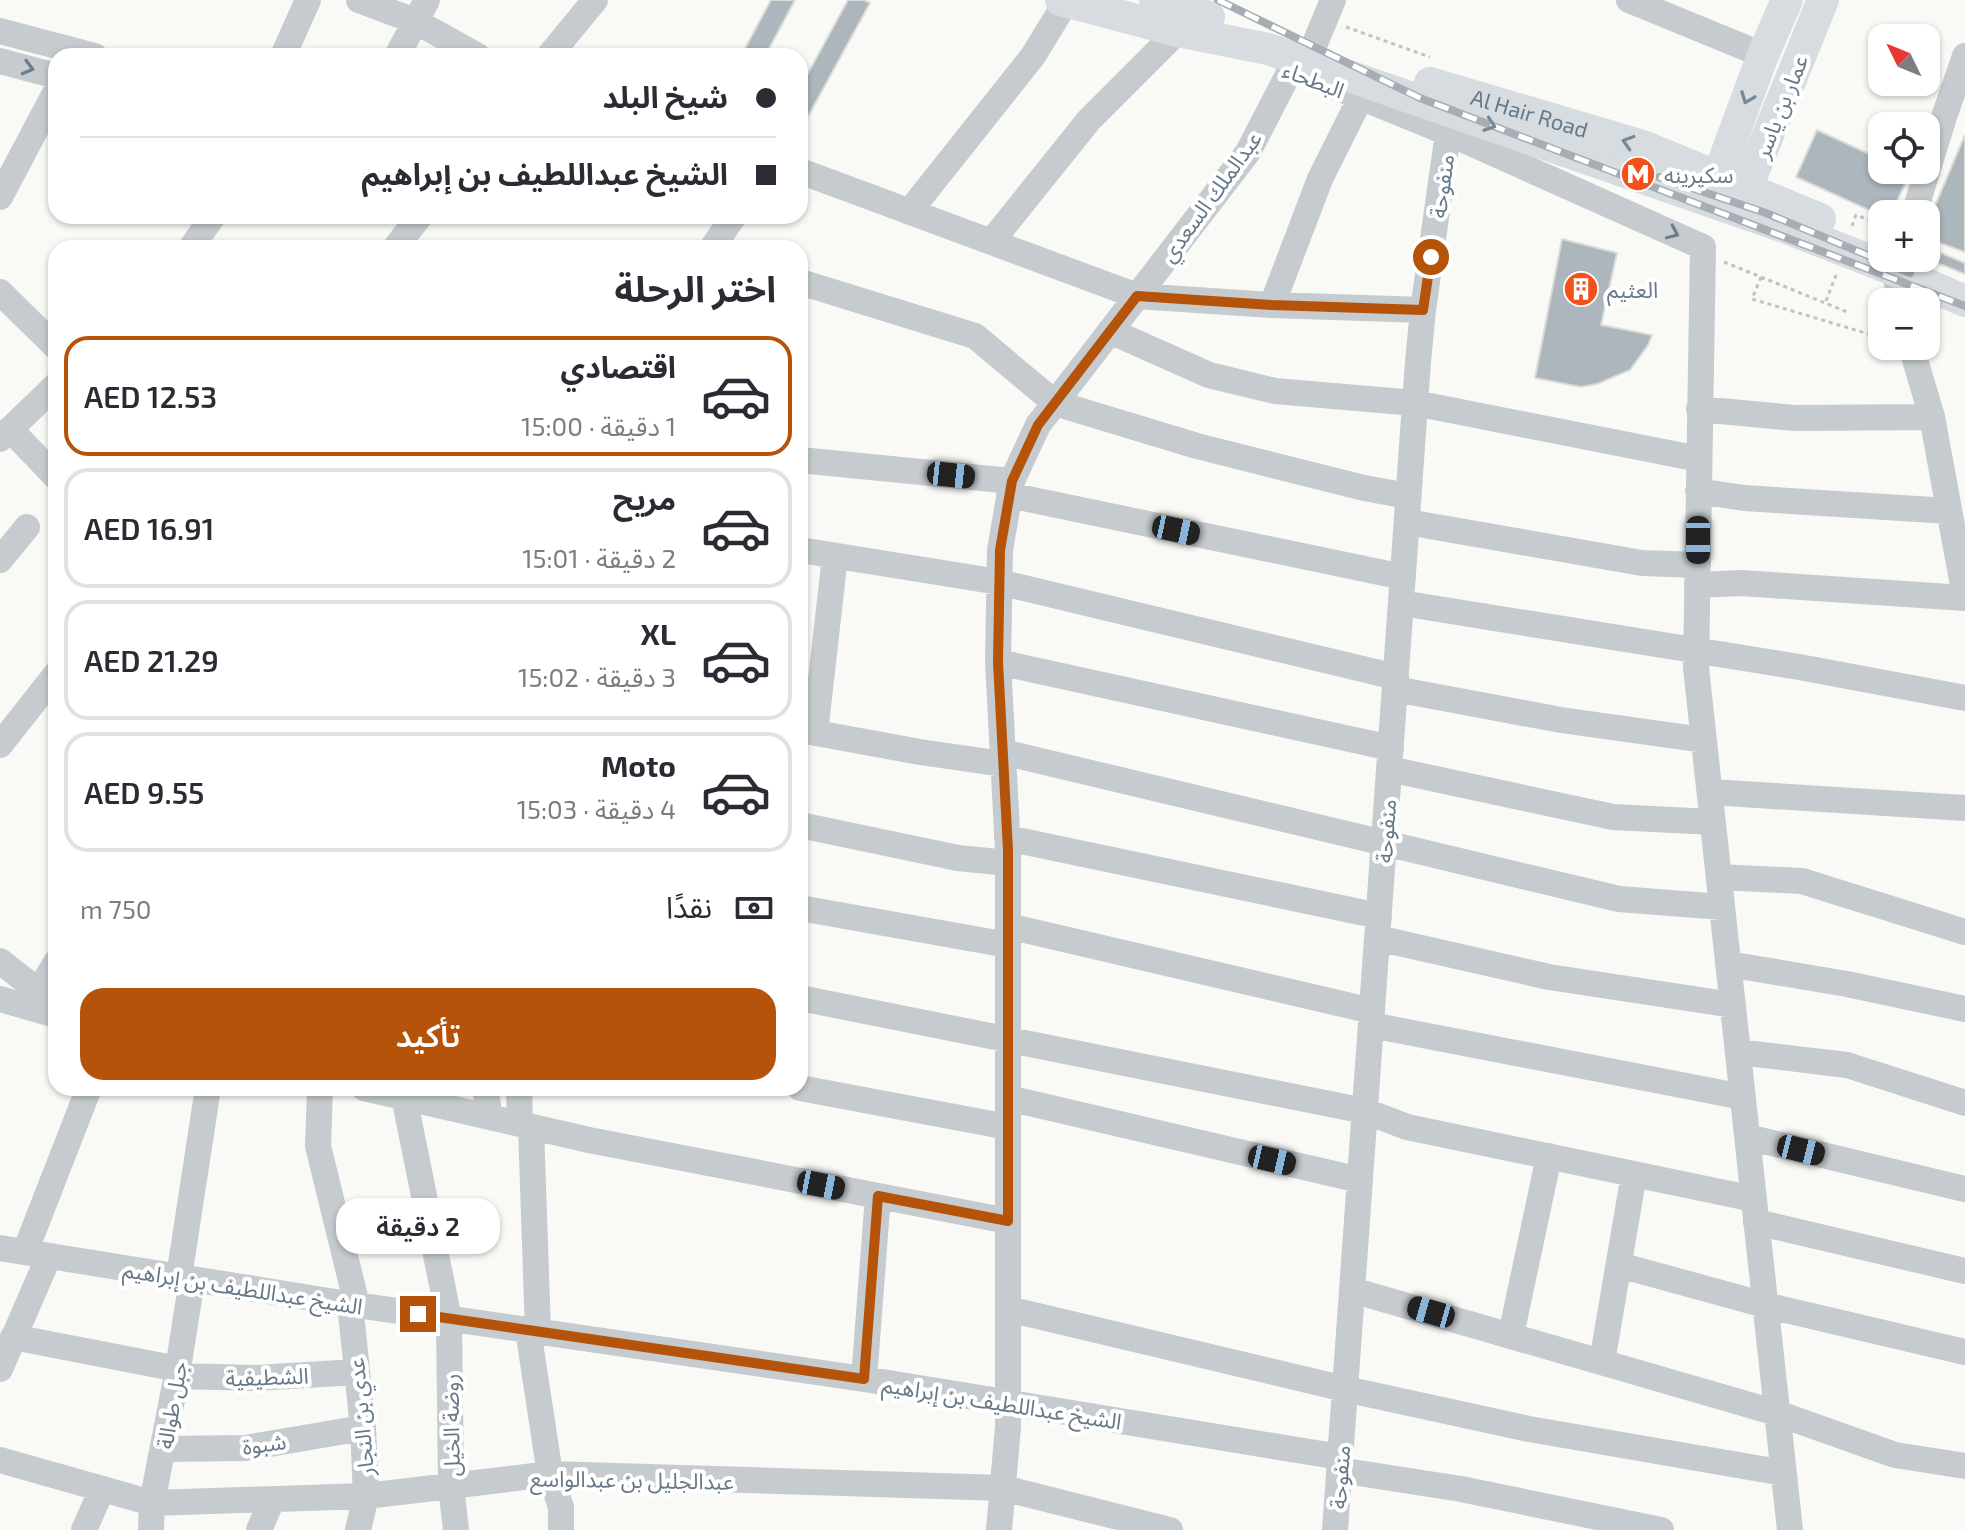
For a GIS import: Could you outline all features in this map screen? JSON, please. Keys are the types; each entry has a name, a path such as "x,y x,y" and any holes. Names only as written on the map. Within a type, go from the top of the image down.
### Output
{"main road":[{"name":"عمار بن ياسر","path":"1745,148 1763,55 1787,0"},
{"name":"عمار بن ياسر","path":"1728,195 1745,148 1823,0"},
{"name":"البطحاء","path":"1064,1 1169,9 1268,49 1314,40"},
{"name":"Al Hair Road","path":"1314,40 1643,146 1787,228 1868,248"},
{"name":"Al Hair Road","path":"1940,271 1965,280"},
{"name":"Al Hair Road","path":"1926,272 1965,301"}],"street":[{"path":"287,48 308,0"},
{"path":"359,0 421,10 468,48"},
{"path":"534,48 572,0"},
{"path":"556,48 595,0"},
{"path":"909,212 1033,56 1064,1"},
{"path":"1637,1 1763,55"},
{"path":"991,242 1089,120 1169,9"},
{"path":"401,48 421,10"},
{"path":"0,31 65,48"},
{"name":"البطحاء","path":"1314,40 1361,97 1448,133 1703,250"},
{"name":"عبدالملك السعدي","path":"999,1530 1008,1427 1008,850 998,662 1000,550 1011,488 1038,425 1248,152 1314,40"},
{"path":"1920,200 1954,120 1965,56"},
{"path":"0,61 48,74"},
{"path":"1272,305 1320,179 1361,97"},
{"path":"0,197 48,106"},
{"name":"منفوحة","path":"1335,1530 1415,403 1423,310 1448,133"},
{"path":"808,174 1137,296 1423,310"},
{"path":"382,240 396,224"},
{"path":"401,240 414,224"},
{"path":"1703,250 1696,668 1790,1530"},
{"path":"808,284 975,336 1055,403 1197,446 1408,496"},
{"path":"0,292 48,339"},
{"path":"1110,331 1209,375 1275,391 1415,403 1699,459"},
{"path":"1407,522 1741,583 1965,597 1932,417 1915,360"},
{"path":"48,393 5,434 48,470"},
{"path":"1699,409 1794,418 1932,417"},
{"path":"808,461 1011,488 1403,577"},
{"path":"1698,491 1744,498 1949,511"},
{"path":"0,560 27,527"},
{"path":"808,551 999,582 1395,683 1561,720 1704,740"},
{"path":"835,556 808,732 920,752 1003,758 1619,899 1722,907"},
{"path":"1401,603 1799,667 1965,698"},
{"path":"2,716 48,660"},
{"path":"998,662 1390,758 1613,817 1713,822"},
{"path":"0,745 48,684"},
{"path":"1710,792 1965,808"},
{"path":"808,827 958,858 1008,850 1378,927 1549,977 1733,1005"},
{"path":"1719,877 1802,881 1965,932"},
{"path":"808,909 1008,935 1372,1018 1743,1097"},
{"path":"0,961 47,998"},
{"path":"1728,964 1847,984 1965,1009"},
{"path":"0,999 48,1013"},
{"path":"808,1000 1365,1111 1407,1127 1634,1174 1965,1271"},
{"path":"1738,1052 1847,1065 1965,1103"},
{"path":"808,1090 1008,1127"},
{"path":"0,1369 13,1337 25,1252 86,1096"},
{"name":"جبل طوالة","path":"151,1530 152,1503 178,1372 185,1278 207,1096"},
{"name":"عدي بن النجار","path":"320,1096 318,1146 353,1305 366,1496 358,1530"},
{"name":"روضة الخيل","path":"399,1096 449,1319 451,1486 456,1530"},
{"path":"407,1096 589,1140 1008,1221"},
{"path":"486,1096 490,1117"},
{"path":"520,1096 526,1126 533,1331 550,1474 561,1507 561,1530"},
{"path":"1008,1098 1360,1180"},
{"path":"1747,1137 1965,1189"},
{"path":"1511,1335 1549,1156"},
{"path":"1602,1362 1634,1174"},
{"path":"864,1379 878,1196"},
{"name":"الشيخ عبداللطيف بن إبراهيم","path":"25,1252 353,1305 864,1379 1340,1463 1661,1530"},
{"path":"1619,1265 1765,1305 1965,1352"},
{"path":"1352,1290 1777,1413 1895,1455 1965,1466"},
{"path":"1008,1309 1529,1429 1784,1473"},
{"name":"الشطيفية","path":"13,1337 178,1372 256,1378 357,1372"},
{"name":"شبوة","path":"163,1449 245,1448 363,1428"},
{"name":"عبدالجليل بن عبدالواسع","path":"0,1460 152,1503 366,1496 550,1474 1003,1488 1170,1530"},
{"path":"84,1530 102,1489"},
{"path":"259,1530 272,1500"}],"path":[{"path":"1314,40 1429,56"},
{"path":"1856,215 1868,220"},
{"path":"1703,250 1850,313"},
{"path":"1826,303 1836,275"},
{"path":"1761,277 1752,299 1868,334"}],"building":[{"path":"771,0 795,0 769,48 745,48"},
{"path":"848,0 870,3 808,116 808,73"},
{"path":"1817,130 1868,154 1868,184 1905,184 1897,200 1868,200 1868,210 1796,177"},
{"path":"1965,135 1965,252 1940,243 1940,200 1937,200"},
{"name":"العثيم","path":"1562,239 1617,253 1601,325 1652,335 1630,370 1597,384 1581,387 1535,378"},
{"path":"1941,253 1965,263 1965,274 1940,264"}],"railway":[{"path":"1218,0 1420,98 1965,306"},
{"path":"1659,177 1766,213 1910,273"}],"place":[{"name":"سكيرينه","path":"1638,174"},
{"name":"العثيم","path":"1581,289"}],"route":[{"path":"418,1314 864,1379 878,1196 1008,1221 1008,850 998,662 1000,550 1012,481 1038,425 1137,296 1423,310 1431,257"}]}
